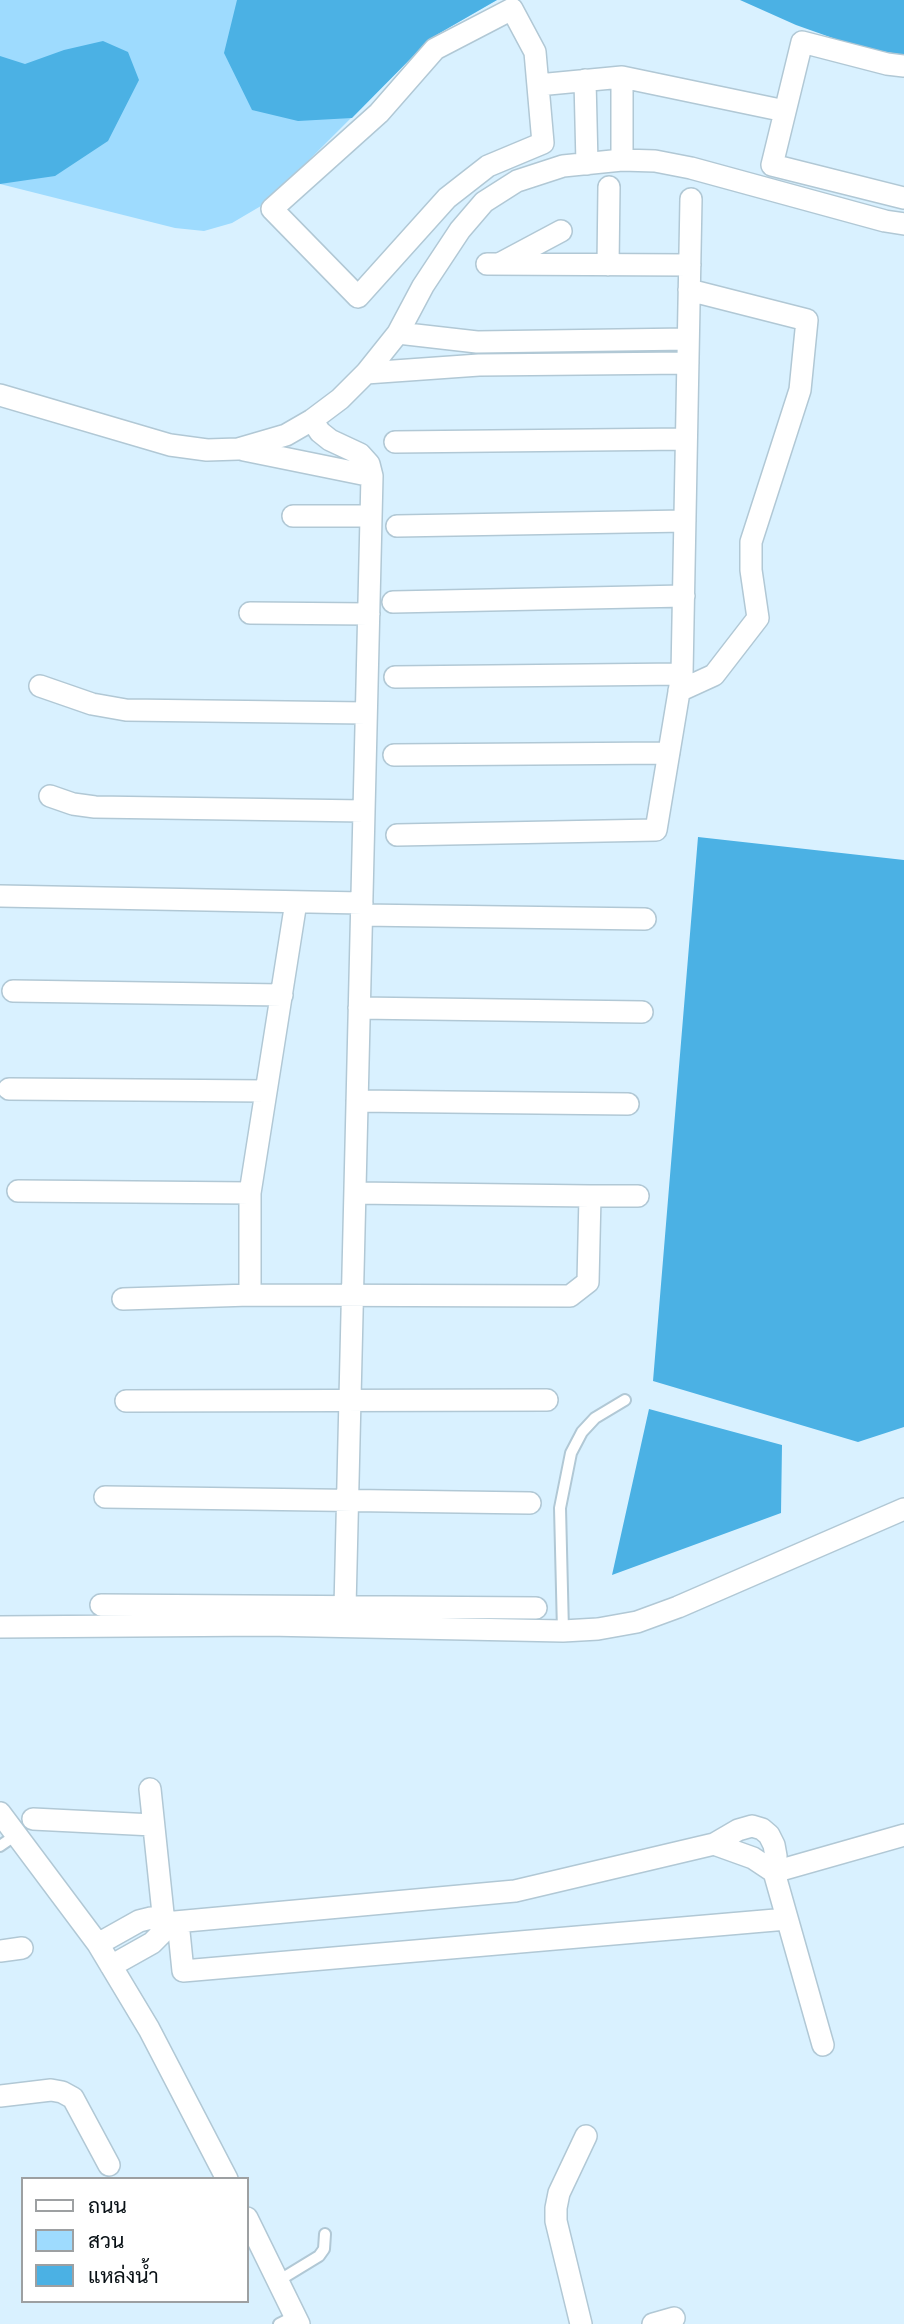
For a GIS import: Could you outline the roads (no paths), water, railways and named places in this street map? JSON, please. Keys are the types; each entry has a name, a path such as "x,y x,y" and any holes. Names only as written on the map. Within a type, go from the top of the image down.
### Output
{"street":[{"path":"512,9 535,52 538,86 542,143 488,166 447,198 358,298 272,209 379,113 435,49 512,9"},
{"path":"904,66 802,42 772,164 904,198"},
{"path":"538,86 622,77 785,111"},
{"path":"622,77 622,160"},
{"path":"585,80 587,163"},
{"path":"238,449 286,435 340,399 366,373 398,333 460,230 484,202 517,181 563,166 622,160 655,161 904,224"},
{"path":"608,265 609,187"},
{"path":"397,835 656,830 681,682 691,199"},
{"path":"561,230 493,264 690,265"},
{"path":"395,677 681,682 714,675 758,618 751,570 751,542 800,390 807,320 689,290"},
{"path":"398,333 477,342 688,340"},
{"path":"366,373 479,365 688,363"},
{"path":"0,395 170,445 207,450 238,449 372,476"},
{"path":"312,420 330,440 360,454 369,464 372,476 345,1607"},
{"path":"395,442 686,439"},
{"path":"293,516 371,516"},
{"path":"397,526 685,521"},
{"path":"393,602 684,596"},
{"path":"250,613 369,614"},
{"path":"40,686 92,704 126,710 366,713"},
{"path":"394,755 669,753"},
{"path":"50,796 73,804 95,807 364,811"},
{"path":"0,896 296,902 362,909 645,919"},
{"path":"250,1295 250,1193 296,902"},
{"path":"13,991 282,995"},
{"path":"359,1008 642,1012"},
{"path":"9,1089 266,1091"},
{"path":"357,1101 628,1104"},
{"path":"18,1191 250,1193"},
{"path":"355,1193 638,1195"},
{"path":"123,1298 250,1295 570,1296 588,1282 590,1196"},
{"path":"126,1401 547,1400"},
{"path":"105,1497 530,1503"},
{"path":"0,1627 267,1625 563,1631 598,1629 637,1622 678,1607 904,1509"},
{"path":"101,1605 536,1608"},
{"path":"150,1789 153,1825 183,1971 787,1919"},
{"path":"0,1813 8,1840 98,1944 149,2029 226,2177"},
{"path":"33,1819 153,1825"},
{"path":"98,1944 139,1921 151,1918 171,1922 514,1891 714,1844 738,1830 752,1826 769,1835 774,1845 774,1872 823,2045"},
{"path":"774,1872 904,1835"},
{"path":"714,1844 753,1857 774,1872"},
{"path":"111,1966 152,1943 171,1922"},
{"path":"0,1951 22,1948"},
{"path":"0,2096 51,2090 73,2098 109,2165"},
{"path":"581,2324 555,2208 559,2193 586,2136"},
{"path":"248,2220 278,2281 291,2321"},
{"path":"653,2324 674,2318"}],"lane":[{"path":"563,1631 560,1508 571,1453 582,1432 595,1418 625,1400"},
{"path":"278,2281 319,2256 324,2249 324,2234"}],"water":[{"path":"237,0 497,0 431,38 352,118 298,121 252,110 224,53"},
{"path":"740,0 904,0 904,55 858,47 796,25"},
{"path":"103,41 128,52 139,80 108,141 55,176 0,184 0,56 25,64 64,50"},
{"path":"698,837 904,860 904,1427 858,1442 653,1381"},
{"path":"649,1409 782,1445 781,1513 612,1575"}]}
